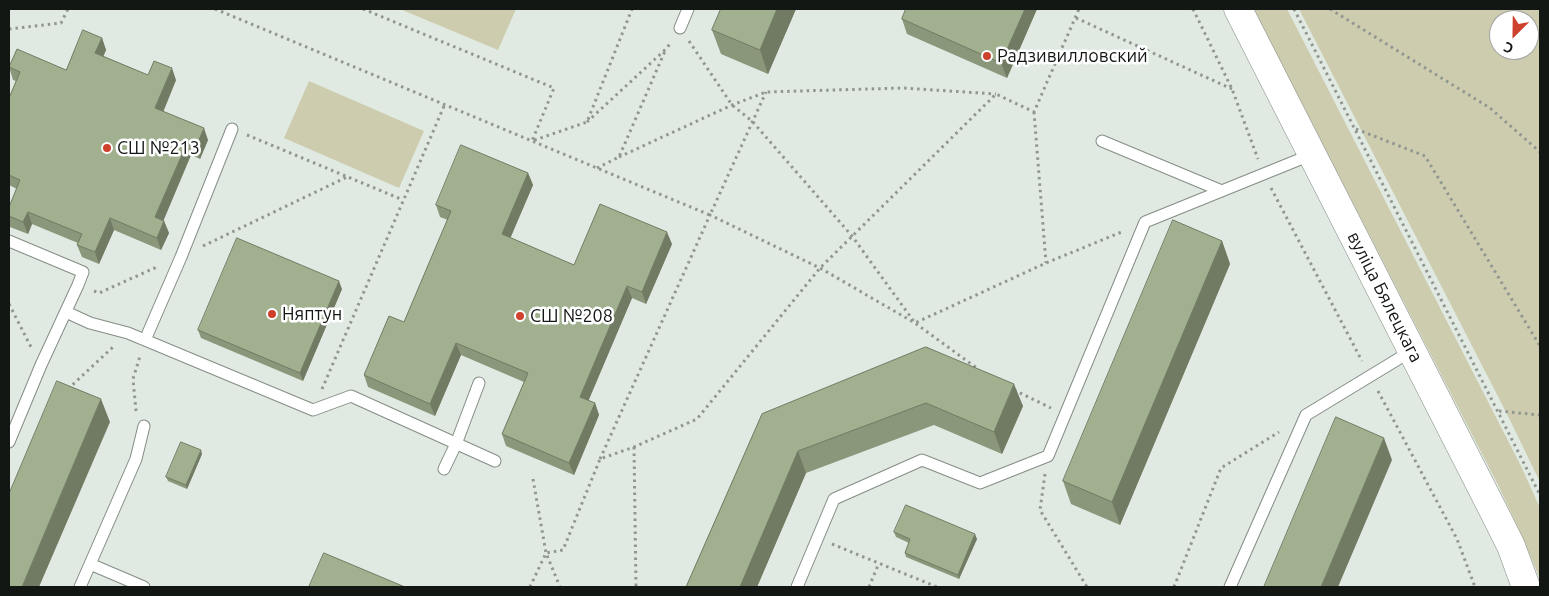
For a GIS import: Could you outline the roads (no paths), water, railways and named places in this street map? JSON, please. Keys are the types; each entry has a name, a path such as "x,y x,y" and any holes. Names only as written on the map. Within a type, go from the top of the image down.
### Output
{"street":[{"name":"вуліца Бялецкага","path":"1238,9 1495,514 1526,587"}],"lane":[{"path":"680,28 688,9"},
{"path":"145,340 181,257 232,129"},
{"path":"1102,141 1222,191"},
{"path":"797,587 834,499 922,460 980,483 1048,456 1145,222 1312,154"},
{"path":"9,241 83,272 9,442"},
{"path":"66,312 90,323 128,333 313,410 351,396 494,461"},
{"path":"1230,587 1306,415 1413,350"},
{"path":"444,469 456,444 479,383"},
{"path":"80,587 136,459 144,426"},
{"path":"90,564 144,587"}],"place":[{"name":"Радзивилловский","path":"987,56"},
{"name":"СШ №213","path":"107,148"},
{"name":"Няптун","path":"272,314"},
{"name":"СШ №208","path":"520,316"}]}
